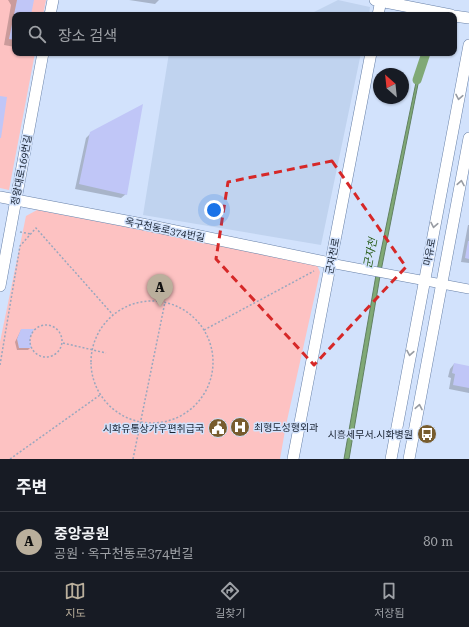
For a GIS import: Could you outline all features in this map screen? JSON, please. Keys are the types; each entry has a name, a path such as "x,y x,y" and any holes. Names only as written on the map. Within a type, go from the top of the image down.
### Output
{"street":[{"path":"51,12 53,0"},
{"path":"378,12 379,0 438,12"},
{"path":"457,16 469,18"},
{"name":"마유로","path":"391,459 469,45"},
{"name":"정왕대로169번길","path":"0,286 42,56"},
{"name":"군자천로","path":"293,459 370,56"},
{"name":"마유로","path":"409,459 469,138"},
{"name":"옥구천동로374번길","path":"0,197 142,224 330,263"},
{"path":"330,263 424,279 469,289"}],"path":[{"path":"0,364 20,246 36,228 114,315"},
{"path":"204,330 314,271"},
{"path":"149,301 165,302 189,313 204,330 209,338 213,355 212,375 207,390 198,403 185,414 171,421 158,423 141,422 122,416 110,407 100,395 93,377 91,362 93,349 100,330 114,315 132,305 149,301"},
{"path":"132,459 165,302"},
{"path":"51,325 60,332 63,343 58,352 49,357 44,357 39,356 31,348 30,338 34,329 40,326 51,325"},
{"path":"63,343 106,353"},
{"path":"10,459 100,395"}],"highlighted area":[{"path":"332,161 406,267 314,365 216,259 228,182"}],"shaded area":[{"path":"0,0 46,0 44,12 12,12 12,56 34,56 9,190 0,188"},
{"path":"338,0 370,7 369,12 314,12"},
{"path":"169,56 360,56 321,245 143,215"},
{"path":"419,68 421,69 380,276 349,459 344,459 376,275"},
{"path":"37,210 316,263 320,272 286,425 280,459 0,459 0,342 26,216"}],"building":[{"path":"17,0 34,0 32,12 15,12"},
{"path":"12,24 12,40 9,39"},
{"path":"0,96 7,97 1,138 0,138"},
{"path":"143,104 127,195 79,184 90,132"},
{"path":"469,241 469,259 465,258"},
{"path":"21,329 34,329 30,338 31,348 19,348 17,339"},
{"path":"454,363 469,366 469,388 453,385 455,374 452,373"}],"waterway":[{"name":"군자천","path":"417,80 425,56"}],"place":[{"name":"중앙공원","path":"160,307"},
{"name":"최형도성형외과","path":"240,427"},
{"name":"시화유통상가우편취급국","path":"218,428"},
{"name":"시흥세무서.시화병원","path":"427,434"}]}
